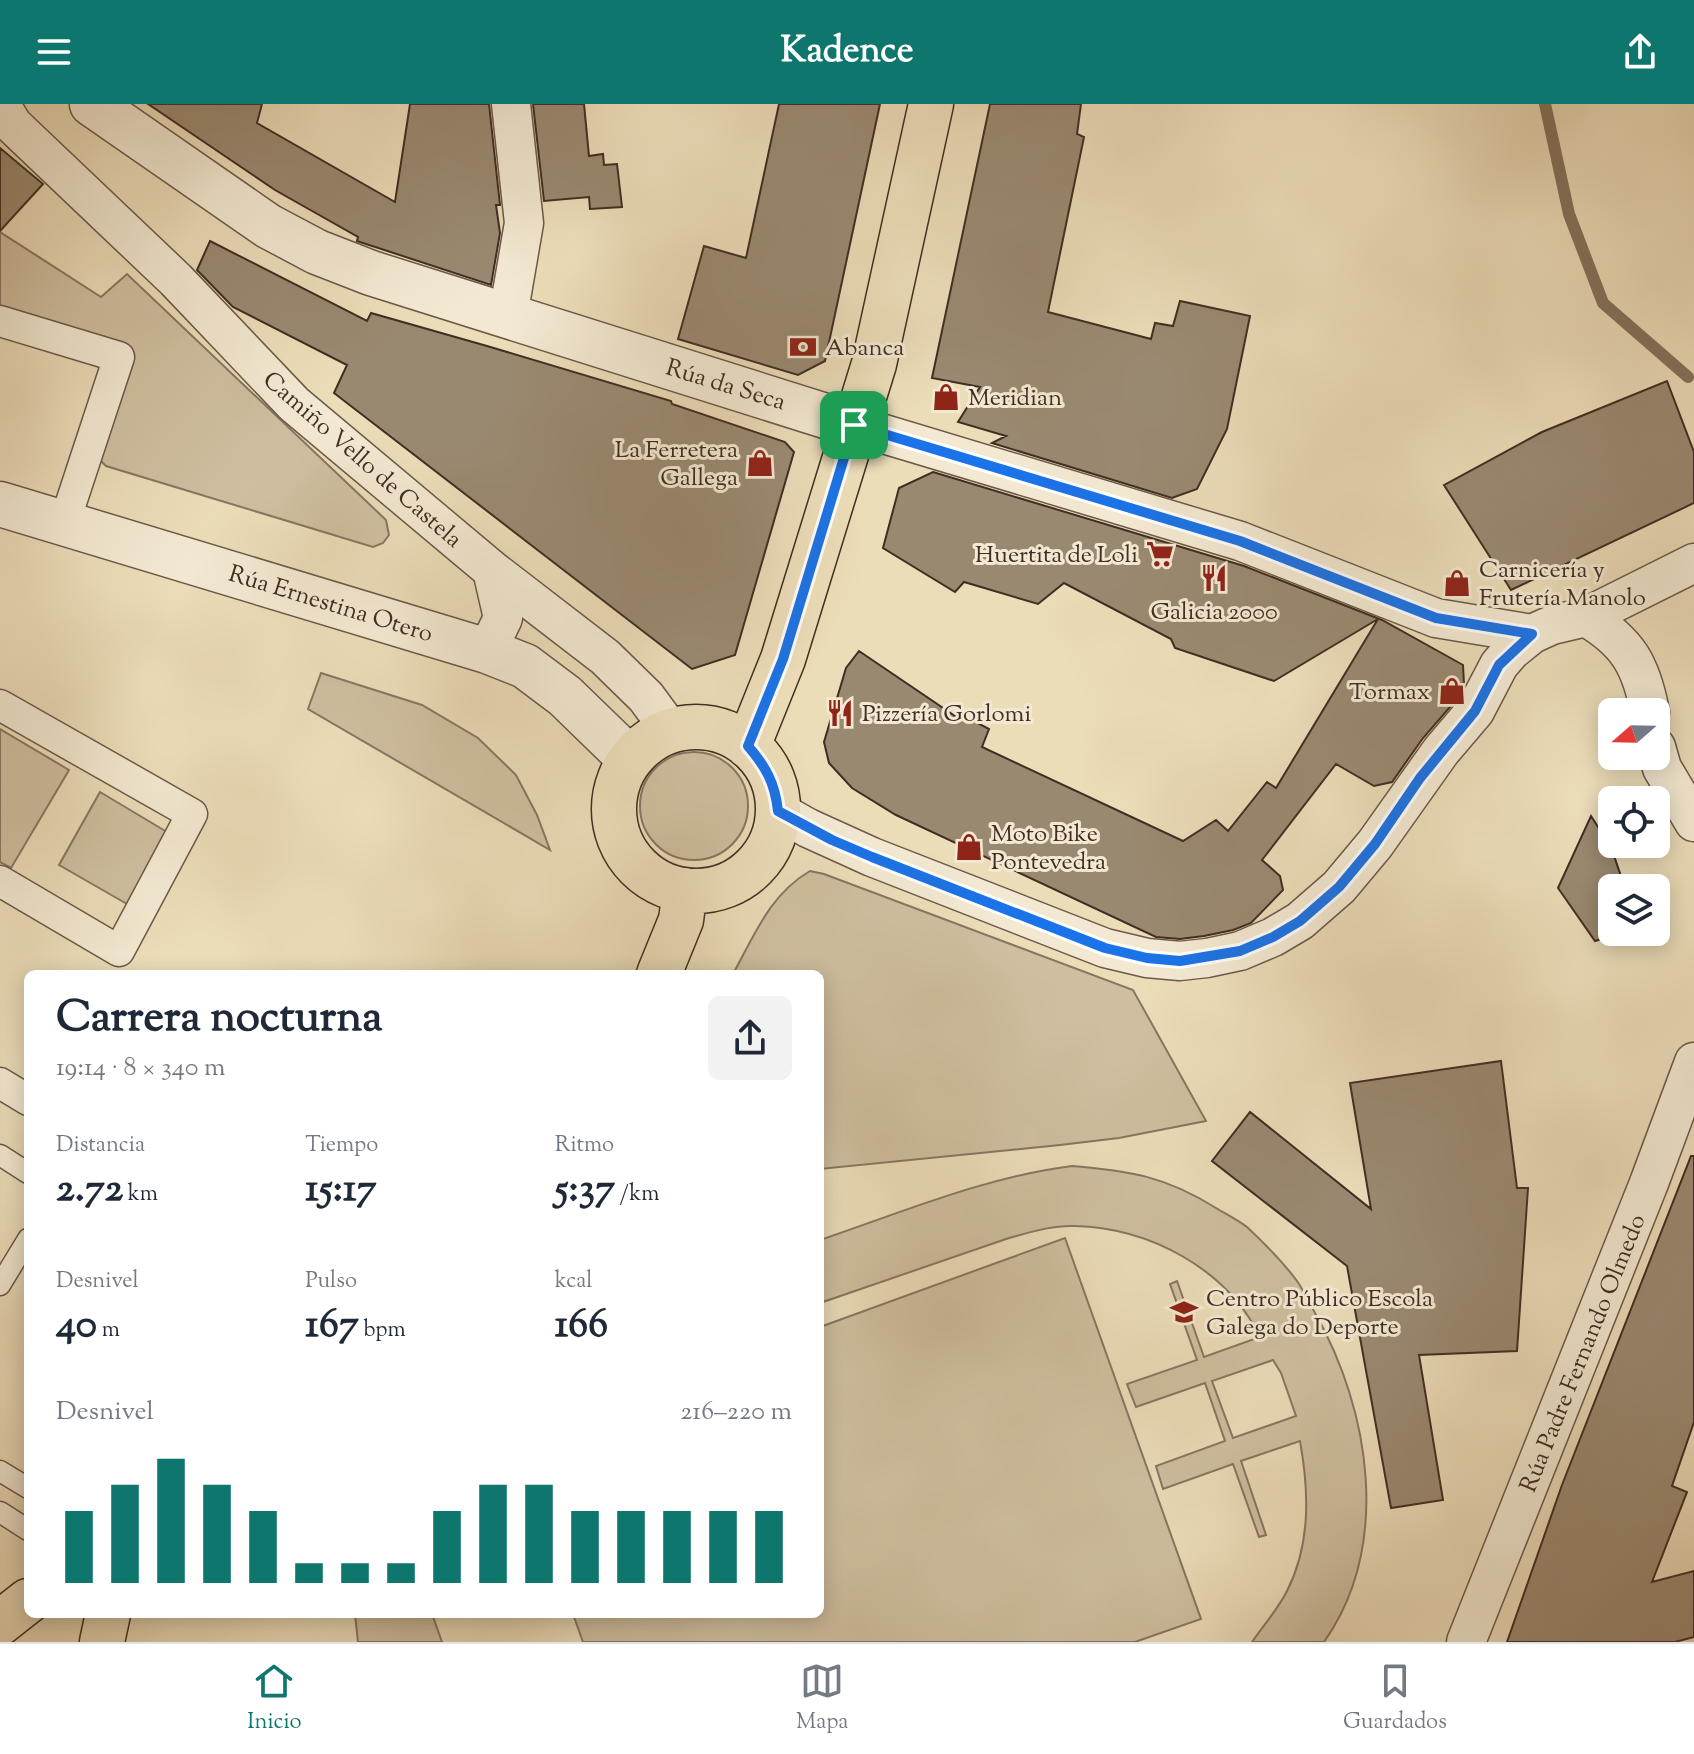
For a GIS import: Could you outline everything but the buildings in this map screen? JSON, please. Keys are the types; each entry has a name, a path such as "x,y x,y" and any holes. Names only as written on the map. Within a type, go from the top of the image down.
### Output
{"main road":[{"path":"748,746 783,659 874,364 931,104"},
{"path":"686,727 718,730 748,746 766,767 775,788 778,811 775,833 764,854 749,872 730,884 708,890 685,890 662,884 641,870 626,851 617,829 614,804 619,781 630,759 648,742 686,727"},
{"path":"661,970 681,920 685,890"},
{"path":"0,1623 24,1604"},
{"path":"102,1642 107,1618"}],"street":[{"name":"Camiño Vello de Castela","path":"0,104 13,125 176,280 294,404 492,570 605,657 646,697 671,731"},
{"name":"Rúa da Seca","path":"92,104 268,226 317,252 371,273 854,425 1240,541 1436,618 1532,634"},
{"path":"508,316 524,223 511,104"},
{"path":"0,321 119,357 64,524"},
{"name":"Rúa Ernestina Otero","path":"0,504 487,651 525,666 555,689 630,759"},
{"path":"778,811 872,857 1105,948 1147,958 1180,961 1240,951 1300,921 1339,887 1375,844 1427,769 1475,711 1499,665 1532,634 1552,625 1586,617 1694,563"},
{"path":"487,651 503,618 492,570"},
{"path":"1586,617 1608,630 1624,646 1636,663 1647,698"},
{"path":"0,705 192,814 119,951 0,881"},
{"path":"1663,770 1694,822"},
{"name":"Rúa Padre Fernando Olmedo","path":"1466,1642 1644,1198 1694,1062"},
{"path":"0,1083 24,1098"}],"lane":[{"path":"0,1155 24,1170"},
{"path":"0,1285 24,1246"},
{"path":"0,1471 24,1486"},
{"path":"0,1512 24,1527"}],"shaded area":[{"path":"0,232 101,297 127,274 386,520 389,535 383,543 373,547 106,466 99,459 132,349 0,308"},
{"path":"321,673 422,705 478,738 516,775 537,815 550,850 308,709"},
{"path":"0,729 69,770 11,868 0,862"},
{"path":"694,752 715,756 732,768 744,785 748,806 744,827 732,844 715,856 694,860 673,856 656,844 644,827 640,806 644,785 656,768 673,756"},
{"path":"100,792 172,835 127,904 59,865"},
{"path":"810,871 824,874 1133,990 1206,1121 1119,1138 824,1169 824,970 735,970 774,904 796,880"},
{"path":"1072,1166 1112,1170 1163,1182 1198,1197 1236,1219 1292,1274 1334,1351 1349,1392 1360,1434 1366,1478 1366,1521 1359,1563 1345,1604 1324,1642 1252,1642 1283,1598 1300,1555 1306,1498 1300,1441 1241,1461 1266,1535 1259,1537 1233,1464 1163,1489 1156,1466 1225,1441 1205,1383 1136,1407 1127,1384 1197,1360 1170,1284 1177,1281 1204,1357 1260,1337 1228,1291 1207,1273 1158,1244 1131,1235 1103,1229 1058,1227 1009,1238 824,1302 824,1239 1008,1178","holes":["1273,1360 1281,1373 1296,1416 1233,1438 1212,1381"]},
{"path":"1065,1238 1201,1619 1135,1642 583,1642 574,1618 824,1618 824,1326"},
{"path":"355,1618 433,1618 442,1642 358,1642"}],"waterway":[{"path":"1545,104 1569,214 1603,303 1688,377"}],"place":[{"name":"Abanca","path":"803,347"},
{"name":"Meridian","path":"946,397"},
{"name":"La Ferretera Gallega","path":"760,463"},
{"name":"Huertita de Loli","path":"1160,554"},
{"name":"Galicia 2000","path":"1214,578"},
{"name":"Carnicería y Frutería Manolo","path":"1457,583"},
{"name":"Tormax","path":"1452,691"},
{"name":"Pizzería Gorlomi","path":"840,713"},
{"name":"Moto Bike Pontevedra","path":"969,847"},
{"name":"Centro Público Escola Galega do Deporte","path":"1184,1312"}],"route":[{"path":"854,425 1240,541 1436,618 1532,634 1499,665 1475,711 1420,778 1375,844 1322,905 1273,937 1240,951 1207,958 1180,961 1147,958 1105,948 872,857 778,811 775,788 766,767 748,746 783,659 854,425"}]}
